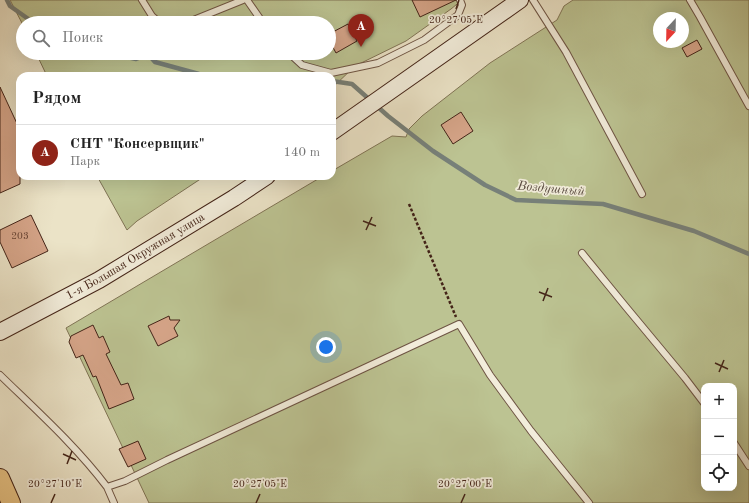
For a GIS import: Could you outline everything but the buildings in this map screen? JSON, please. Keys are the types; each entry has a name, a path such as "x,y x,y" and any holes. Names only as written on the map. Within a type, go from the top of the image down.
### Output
{"main road":[{"path":"0,478 11,503"}],"street":[{"path":"336,129 520,0"},
{"name":"1-я Большая Окружная улица","path":"0,332 99,280 261,180"}],"lane":[{"path":"142,0 152,16"},
{"path":"203,16 243,0"},
{"path":"247,0 258,16"},
{"path":"336,72 378,63 424,40 458,15 462,5 460,0"},
{"path":"533,0 566,52 642,194"},
{"path":"690,0 749,106"},
{"path":"297,60 302,65 327,72"},
{"path":"582,252 701,399"},
{"path":"107,488 125,481 459,324 494,381 531,431 589,503"},
{"path":"0,375 77,450 107,488 114,503"},
{"path":"737,448 749,466"}],"path":[{"path":"409,204 459,324"}],"green space":[{"path":"10,0 462,0 406,41 355,66 336,84 336,72 45,72 39,60 336,60 336,16 18,16"},
{"path":"573,0 749,0 749,503 149,503 66,328 316,180 336,180 336,169 392,136 406,137 409,129 422,116 490,63 557,20 564,6"},
{"path":"99,180 199,180 137,221 127,230"}],"waterway":[{"name":"Воздушный","path":"7,0 10,6 24,16"},
{"name":"Воздушный","path":"153,60 155,62 192,72"},
{"name":"Воздушный","path":"336,82 352,84 388,116 433,151 485,185 516,200 603,204 694,231 749,254"}],"place":[{"name":"СНТ \"Консервщик\"","path":"361,47"}]}
